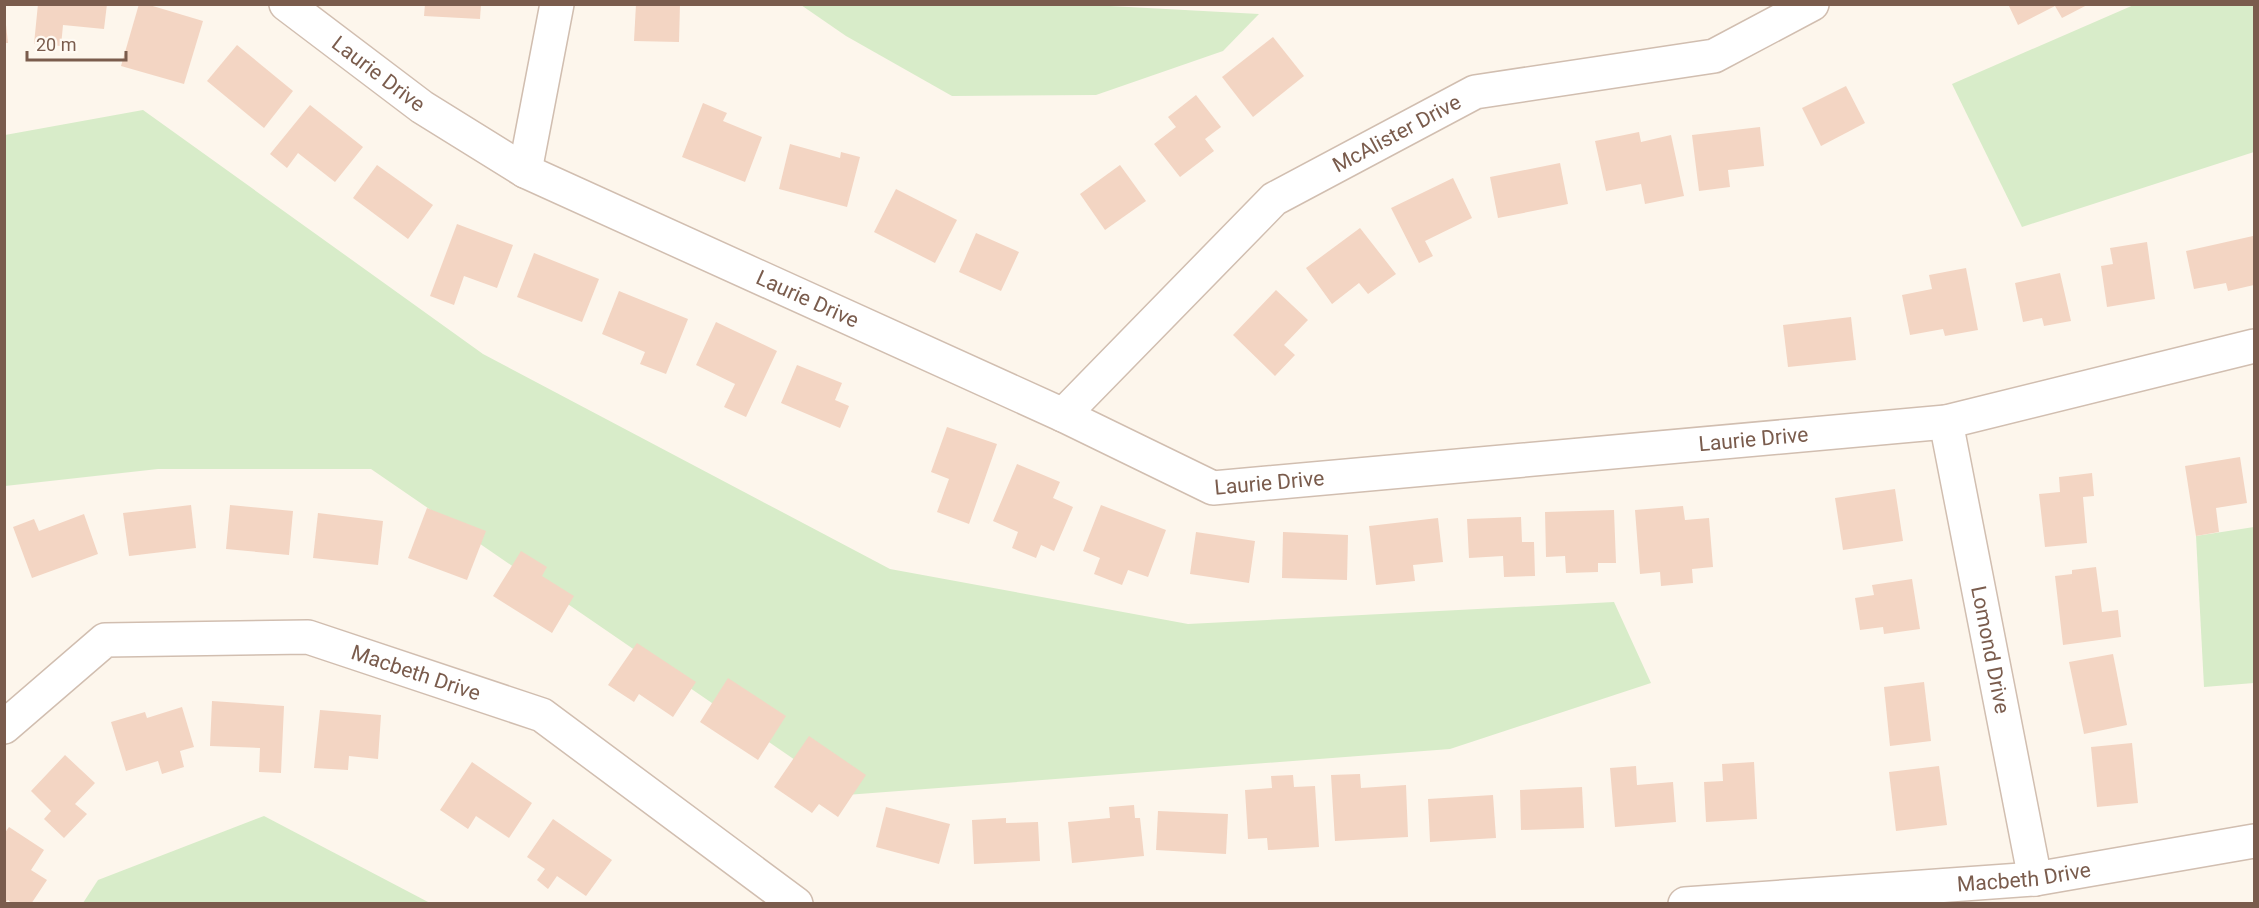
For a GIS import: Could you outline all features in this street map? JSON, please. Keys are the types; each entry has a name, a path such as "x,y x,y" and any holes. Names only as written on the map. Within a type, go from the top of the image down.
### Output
{"street":[{"name":"Laurie Drive","path":"286,4 422,107 525,171 1063,415 1214,488 1946,422 2254,346"},
{"path":"525,171 557,4"},
{"name":"McAlister Drive","path":"1063,415 1274,199 1475,92 1714,56 1812,4"},
{"name":"Lomond Drive","path":"1946,422 2035,879"},
{"name":"Macbeth Drive","path":"4,727 105,640 308,637 542,715 796,903"},
{"name":"Macbeth Drive","path":"1685,903 2035,879 2254,841"}],"green space":[{"path":"1073,4 1259,14 1223,51 1096,95 952,96 846,36 801,5"},
{"path":"2136,4 2254,5 2254,152 2022,227 1952,84"},
{"path":"143,110 483,354 890,569 1188,624 1614,602 1651,683 1450,749 846,795 371,469 158,469 5,486 5,135"},
{"path":"2254,527 2254,683 2204,687 2196,536"},
{"path":"264,816 430,903 83,903 98,880"}],"building":[{"path":"38,4 107,4 104,29 63,25 61,46 34,44"},
{"path":"139,4 203,21 184,84 121,66"},
{"path":"425,4 481,4 480,19 424,16"},
{"path":"636,4 680,4 679,42 634,41"},
{"path":"2008,4 2089,4 2062,18 2055,6 2018,25"},
{"path":"6,25 8,43 4,43 4,26"},
{"path":"1273,37 1304,76 1253,117 1222,77"},
{"path":"237,45 293,91 264,128 207,81"},
{"path":"1846,86 1865,123 1821,146 1802,108"},
{"path":"1196,95 1221,127 1205,139 1214,151 1180,177 1154,144 1176,127 1168,117"},
{"path":"703,103 727,113 723,121 762,137 745,182 682,157"},
{"path":"310,105 363,147 335,182 298,153 287,168 270,154"},
{"path":"1760,127 1764,166 1728,170 1730,187 1699,191 1692,135"},
{"path":"1639,132 1641,142 1671,135 1684,196 1645,204 1641,184 1606,191 1595,141"},
{"path":"790,144 840,158 841,152 860,157 847,207 779,189"},
{"path":"1560,163 1568,204 1498,218 1490,177"},
{"path":"377,165 433,205 408,239 353,198"},
{"path":"1120,165 1146,201 1105,230 1080,194"},
{"path":"1453,178 1472,218 1425,241 1433,256 1419,263 1391,208"},
{"path":"896,189 957,220 935,263 874,232"},
{"path":"457,224 513,245 497,288 464,276 454,305 430,296"},
{"path":"1360,228 1396,274 1368,294 1359,283 1332,304 1306,268"},
{"path":"976,233 1019,252 1001,291 959,272"},
{"path":"2253,236 2254,285 2228,291 2226,283 2194,289 2186,251"},
{"path":"2147,242 2155,299 2107,307 2101,266 2113,264 2110,248"},
{"path":"534,253 599,279 582,322 517,297"},
{"path":"1966,268 1978,330 1945,336 1943,329 1910,335 1902,295 1932,289 1929,275"},
{"path":"2060,273 2071,321 2044,326 2042,318 2023,322 2015,283"},
{"path":"1276,290 1308,320 1284,345 1295,355 1275,376 1233,335"},
{"path":"619,291 688,319 666,374 640,364 645,352 602,334"},
{"path":"1851,317 1856,360 1788,367 1783,325"},
{"path":"716,322 777,351 746,417 724,407 735,384 696,365"},
{"path":"797,365 842,383 835,400 849,406 840,428 781,403"},
{"path":"947,427 997,444 969,524 937,512 949,479 931,472"},
{"path":"2240,457 2247,503 2216,508 2219,532 2196,536 2185,466"},
{"path":"1017,464 1060,482 1053,498 1073,507 1054,551 1041,545 1036,558 1012,548 1018,532 993,521"},
{"path":"2092,473 2094,496 2083,497 2087,543 2045,547 2039,494 2060,492 2059,477"},
{"path":"1895,489 1903,541 1843,550 1835,498"},
{"path":"191,505 196,548 129,556 123,513"},
{"path":"230,505 293,511 289,555 226,549"},
{"path":"1101,505 1166,530 1148,577 1128,570 1122,585 1094,574 1100,558 1083,551"},
{"path":"1683,506 1685,520 1709,518 1713,567 1692,569 1693,583 1661,586 1660,572 1640,574 1635,510"},
{"path":"427,508 486,531 467,580 408,558"},
{"path":"1614,510 1616,563 1598,563 1598,572 1566,573 1565,556 1546,557 1545,512"},
{"path":"318,513 383,521 378,565 313,558"},
{"path":"84,514 98,554 32,578 13,527 34,519 39,531"},
{"path":"1521,517 1522,542 1534,542 1535,576 1504,577 1503,556 1469,558 1467,519"},
{"path":"1438,518 1443,562 1413,565 1415,581 1376,585 1369,526"},
{"path":"1196,532 1255,541 1249,583 1190,574"},
{"path":"1283,532 1348,535 1347,580 1282,578"},
{"path":"521,551 547,567 542,576 574,596 552,633 493,596"},
{"path":"2096,567 2102,612 2118,610 2121,637 2063,645 2055,576 2072,574 2072,570"},
{"path":"1912,579 1920,629 1884,634 1883,627 1860,630 1855,598 1874,595 1872,585"},
{"path":"637,643 696,682 673,717 639,694 634,702 608,685"},
{"path":"2113,654 2127,725 2084,734 2069,662"},
{"path":"728,678 786,716 758,760 700,722"},
{"path":"1924,682 1931,741 1890,746 1884,687"},
{"path":"212,701 284,706 281,773 259,772 260,748 210,746"},
{"path":"182,707 194,747 180,751 184,767 162,774 158,761 126,771 111,722 145,712 147,718"},
{"path":"320,710 381,715 378,759 349,756 348,770 314,768"},
{"path":"809,736 866,775 838,817 819,804 812,813 774,787"},
{"path":"2132,743 2138,803 2097,807 2091,747"},
{"path":"65,755 95,783 75,804 87,814 64,838 44,819 51,811 31,791"},
{"path":"472,762 532,803 509,838 476,816 468,829 440,810"},
{"path":"1754,762 1757,819 1706,822 1704,782 1723,781 1722,764"},
{"path":"1636,766 1637,785 1673,782 1676,822 1615,827 1610,768"},
{"path":"1939,766 1947,825 1896,831 1889,772"},
{"path":"1360,774 1361,788 1406,785 1408,837 1335,841 1331,775"},
{"path":"1293,775 1294,787 1315,786 1319,847 1268,850 1267,838 1248,839 1245,790 1272,788 1271,776"},
{"path":"1582,787 1584,828 1521,830 1520,790"},
{"path":"1493,795 1496,838 1430,842 1428,799"},
{"path":"1134,805 1135,818 1140,818 1144,856 1072,863 1068,822 1110,818 1109,807"},
{"path":"886,807 950,824 939,864 876,847"},
{"path":"1158,811 1228,814 1226,854 1156,850"},
{"path":"1006,818 1006,823 1038,822 1040,861 974,864 972,820"},
{"path":"553,819 612,860 586,896 557,876 548,889 537,880 545,869 527,857"},
{"path":"9,827 44,850 31,870 47,880 31,904 13,904 8,900 4,904 4,834"}]}
